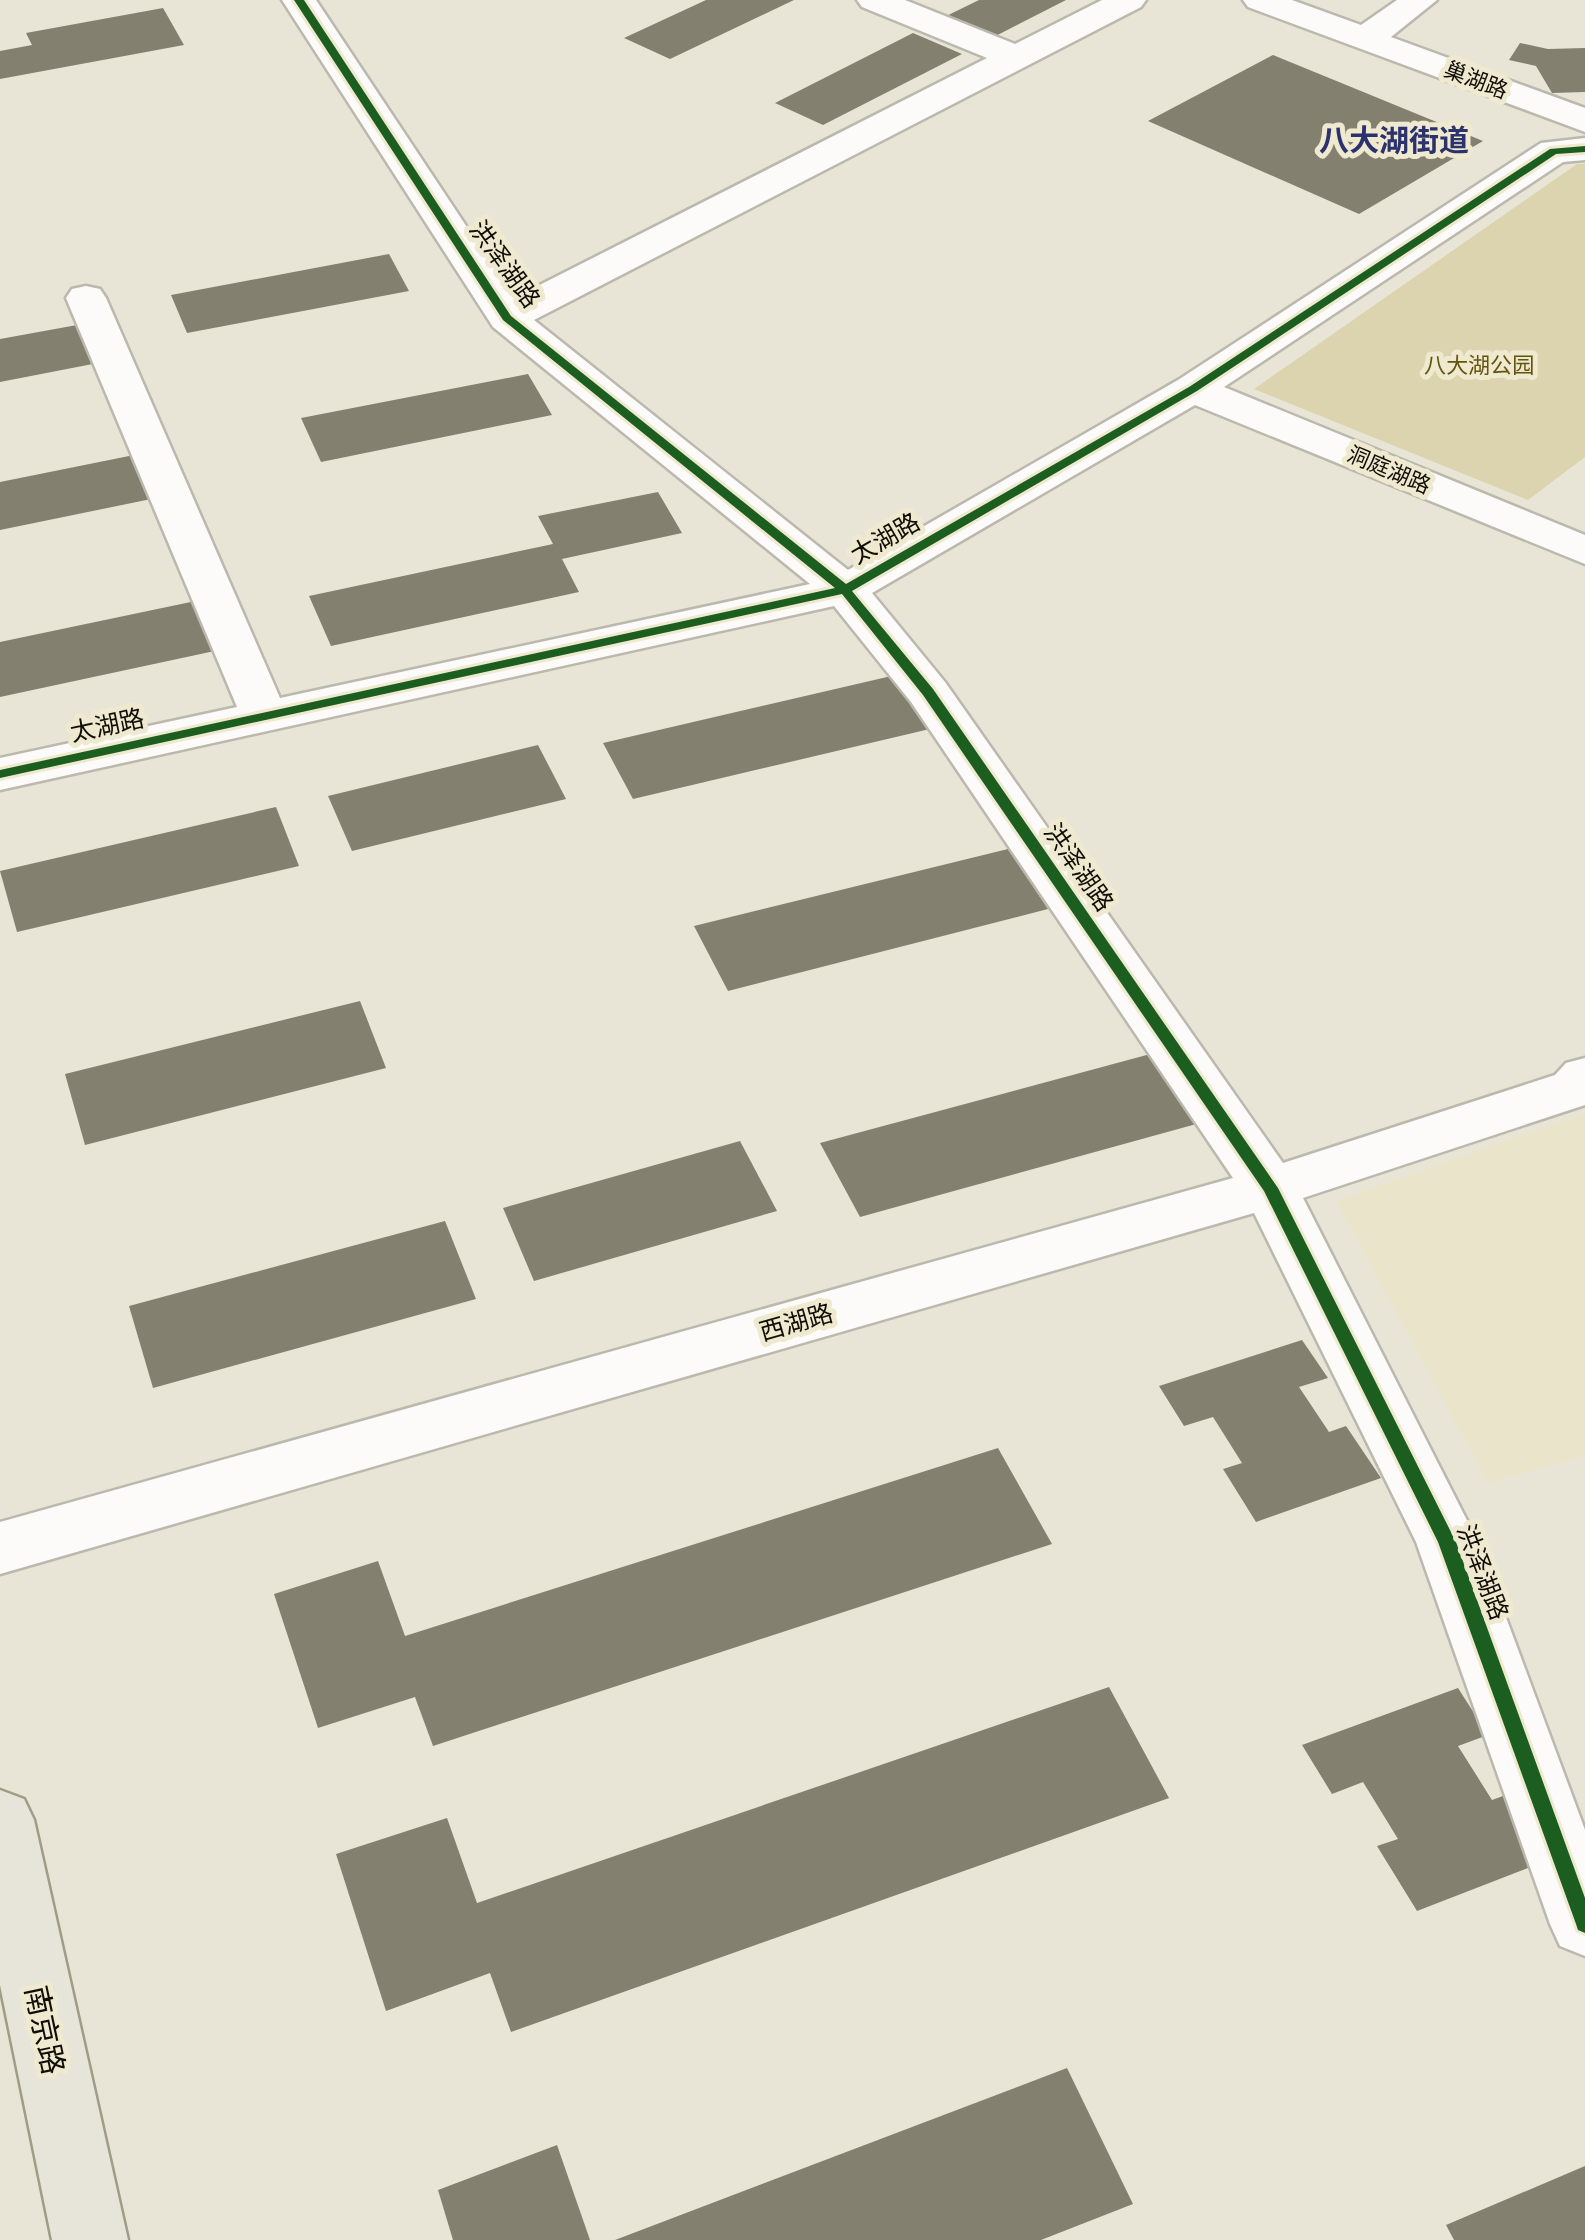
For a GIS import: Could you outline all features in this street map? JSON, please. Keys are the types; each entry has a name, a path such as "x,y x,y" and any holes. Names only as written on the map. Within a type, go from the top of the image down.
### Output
{"main road":[{"name":"南京路","path":"0,1820 90,2240"}],"street":[{"name":"洪泽湖路","path":"299,0 508,318 845,590 928,692 1270,1188 1447,1542 1585,1924"},
{"path":"874,0 1018,58"},
{"path":"508,318 1129,0"},
{"name":"巢湖路","path":"1260,0 1585,121"},
{"path":"1366,38 1420,0"},
{"name":"太湖路","path":"0,774 845,590 1192,389 1554,151 1585,149"},
{"path":"86,298 264,716"},
{"name":"洞庭湖路","path":"1192,389 1585,552"},
{"name":"西湖路","path":"0,1548 1270,1188 1574,1089 1585,1078"}],"shaded area":[{"path":"1585,1113 1585,1456 1488,1483 1336,1201"}],"green space":[{"name":"八大湖公园","path":"1577,164 1585,164 1585,457 1528,500 1254,389"}],"building":[{"path":"706,0 794,0 670,59 624,38"},
{"path":"979,0 1066,0 982,43 934,22"},
{"path":"163,8 184,45 0,79 0,51 32,45 26,33"},
{"path":"913,33 962,54 823,125 775,103"},
{"path":"1520,43 1548,49 1585,48 1585,92 1552,93 1536,66 1509,60"},
{"path":"1273,55 1483,141 1359,214 1148,121"},
{"path":"389,254 409,291 187,333 171,295"},
{"path":"88,323 103,362 0,382 0,339"},
{"path":"528,374 552,415 321,462 301,418"},
{"path":"144,453 161,497 0,530 0,482"},
{"path":"658,492 682,533 562,559 579,592 331,646 309,596 553,544 538,516"},
{"path":"205,599 224,649 0,697 0,642"},
{"path":"900,674 934,728 633,799 603,743"},
{"path":"538,745 566,799 352,851 328,796"},
{"path":"276,807 299,866 17,932 0,871"},
{"path":"1008,849 1048,909 728,991 694,926"},
{"path":"360,1001 386,1068 85,1145 65,1074"},
{"path":"1154,1053 1200,1123 860,1217 820,1143"},
{"path":"740,1141 777,1211 534,1281 503,1208"},
{"path":"445,1221 476,1299 153,1388 129,1306"},
{"path":"1302,1340 1328,1378 1299,1387 1329,1432 1346,1426 1381,1478 1256,1522 1223,1469 1242,1463 1213,1417 1184,1426 1159,1386"},
{"path":"998,1448 1052,1544 433,1746 415,1697 318,1728 274,1594 378,1561 405,1636"},
{"path":"1109,1687 1169,1798 511,2032 490,1973 386,2011 336,1854 447,1818 477,1903"},
{"path":"1458,1688 1488,1735 1458,1746 1492,1800 1511,1793 1554,1858 1417,1911 1377,1846 1398,1839 1363,1782 1332,1794 1302,1745"},
{"path":"1067,2068 1133,2204 1041,2240 615,2240"},
{"path":"557,2145 590,2240 453,2240 438,2190"},
{"path":"1585,2166 1585,2240 1454,2240 1446,2225"}],"cycle path":[{"path":"299,0 507,318 845,590 928,692 1270,1188 1447,1542 1585,1924"},
{"path":"0,774 845,590 1193,389 1554,151 1585,149"}],"district":[{"name":"八大湖街道","path":"1394,140"}]}
